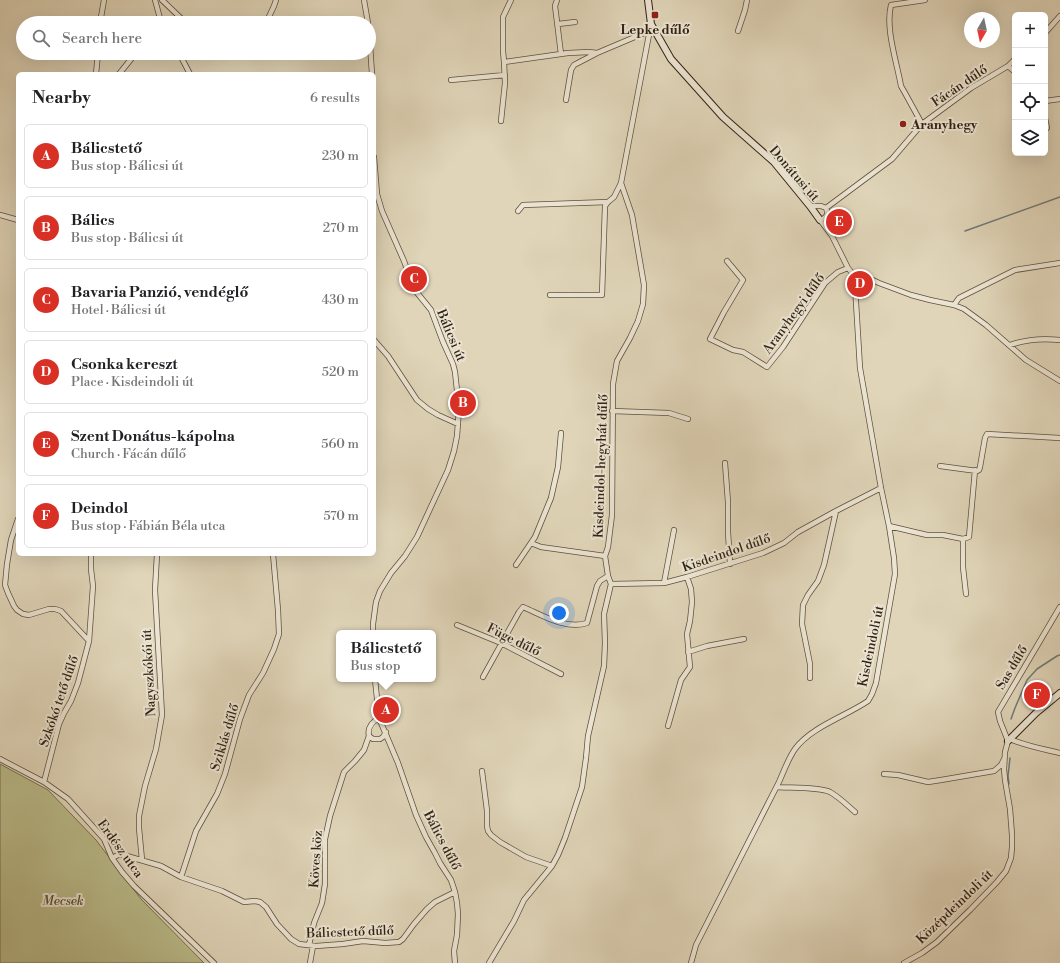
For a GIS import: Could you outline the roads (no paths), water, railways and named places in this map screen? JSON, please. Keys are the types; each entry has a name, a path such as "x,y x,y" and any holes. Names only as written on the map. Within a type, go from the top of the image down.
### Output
{"street":[{"path":"101,16 104,0"},
{"path":"155,0 159,16"},
{"path":"162,0 179,16"},
{"path":"269,16 276,0"},
{"path":"364,0 367,16"},
{"path":"502,121 504,94 504,17 511,0"},
{"path":"556,0 555,6 562,54"},
{"name":"Donátusi út","path":"648,0 651,24 671,58 723,117 774,162 832,236 852,273"},
{"path":"738,30 747,0"},
{"path":"922,124 904,94 901,86 890,37 890,9 892,5 925,0"},
{"path":"1048,30 1060,16"},
{"path":"558,24 575,22"},
{"name":"Kisdeindol-hegyhát dűlő","path":"611,584 608,576 605,556 608,547 612,515 613,384 617,361 638,321 643,304 644,285 632,215 621,184 651,24"},
{"path":"566,100 571,70 574,65 597,53 649,31"},
{"path":"504,62 562,54 589,52 597,53"},
{"path":"96,72 97,60"},
{"path":"121,72 130,60"},
{"path":"183,60 189,72"},
{"path":"371,60 372,72"},
{"name":"Fácán dűlő","path":"820,220 828,215 826,208 892,159 922,124 971,88 1008,66 1012,62"},
{"path":"1008,66 1012,69"},
{"path":"451,80 504,75"},
{"path":"1048,101 1060,99"},
{"name":"Bálicsi út","path":"373,630 372,624 376,602 380,591 417,537 448,470 454,451 459,409 453,364 430,310 414,289 404,261 382,211 377,194 376,182"},
{"path":"550,295 602,295 605,206 614,197 621,184"},
{"path":"518,211 523,205 608,202"},
{"path":"810,206 821,206 826,208"},
{"path":"0,215 16,219"},
{"name":"Aranyhegyi dűlő","path":"726,261 743,280 710,339 733,350 743,352 767,367 783,347 825,283 838,272 848,268"},
{"path":"954,304 959,298 1015,270 1060,263"},
{"path":"852,273 862,275 911,295 954,304 964,309 974,315 1026,360 1060,381"},
{"name":"Kisdeindoli út","path":"691,963 696,945 777,787 794,749 812,732 860,707 868,701 876,683 895,574 889,526 860,368 855,286 852,273"},
{"path":"1010,345 1047,338 1060,340"},
{"path":"376,342 388,356 418,400 438,415 458,424"},
{"path":"612,411 669,413 688,419"},
{"path":"516,565 531,543 551,498 558,467 561,433"},
{"path":"940,466 979,470 984,438 987,434 1060,438"},
{"path":"725,463 730,564"},
{"path":"889,526 927,535 943,535 963,539 969,537 975,470"},
{"name":"Kisdeindol dűlő","path":"611,584 664,583 763,553 784,543 798,532 836,511 881,488"},
{"path":"810,678 810,664 802,624 803,605 818,581 824,565 836,511"},
{"name":"Szkókó tető dűlő","path":"16,525 11,540 5,585 14,606 23,614 29,615 49,609 61,611 89,641 78,683 71,701 59,724 44,782"},
{"path":"664,583 674,530"},
{"path":"963,539 963,567 966,594"},
{"path":"531,543 542,547 605,556"},
{"path":"89,641 93,586 90,569 91,556"},
{"name":"Nagyszkókói út","path":"142,860 138,828 139,816 145,786 156,749 162,715 155,590 157,556"},
{"name":"Sziklás dűlő","path":"181,877 196,831 217,794 225,774 240,719 250,695 263,673 279,634 272,556"},
{"path":"483,677 501,643 523,607 558,622 579,626 587,623 597,586 600,581 608,576"},
{"path":"668,726 681,680 690,667 687,634 692,602 691,589 687,577"},
{"path":"489,963 514,921 524,900 552,866 558,855 582,787 588,736 604,666 604,614 611,584"},
{"name":"Sas dűlő","path":"1009,740 998,717 999,708 1060,606"},
{"name":"Füge dűlő","path":"457,625 501,643 561,674"},
{"path":"688,652 707,646 744,639"},
{"path":"375,682 379,718 386,732 380,739 373,739 369,736 368,730 370,726 379,718"},
{"path":"1060,693 1036,713 1009,740 1060,753"},
{"name":"Bálics dűlő","path":"386,732 416,816 440,863 451,880 455,892 458,914 457,935 454,951 455,963"},
{"name":"Köves köz","path":"310,963 314,923 322,903 325,884 325,839 330,816 344,772 364,750 369,736"},
{"name":"Középdeindoli út","path":"904,963 936,942 970,910 1006,871 1011,858 1012,848 1010,809 1004,769 1005,752 1009,740"},
{"path":"884,774 898,775 928,782 994,771 1005,758"},
{"name":"Erdész utca","path":"0,759 44,782 68,799 104,839 112,858 134,886 214,963"},
{"path":"482,771 487,811 487,826 491,835 526,858 552,866"},
{"path":"777,787 829,791 841,799 855,812"},
{"name":"Bálicstető dűlő","path":"112,858 120,854 142,860 161,866 181,877 222,891 244,902 260,902 266,907 276,924 299,944 343,944 363,941 385,943 399,942 427,909 435,902 455,892"}],"waterway":[{"path":"965,231 1060,197"},
{"path":"1011,719 1027,680 1037,669 1060,655"},
{"path":"1009,784 1008,776 1010,758"}],"place":[{"name":"Lepke dűlő","path":"655,15"},
{"name":"Aranyhegy","path":"903,124"},
{"name":"Szent Donátus-kápolna","path":"839,222"},
{"name":"Bavaria Panzió, vendéglő","path":"414,279"},
{"name":"Csonka kereszt","path":"860,284"},
{"name":"Bálics","path":"463,403"},
{"name":"Deindol","path":"1037,695"},
{"name":"Bálicstető","path":"386,710"}],"park label":[{"name":"Mecsek","path":"63,900"}]}
